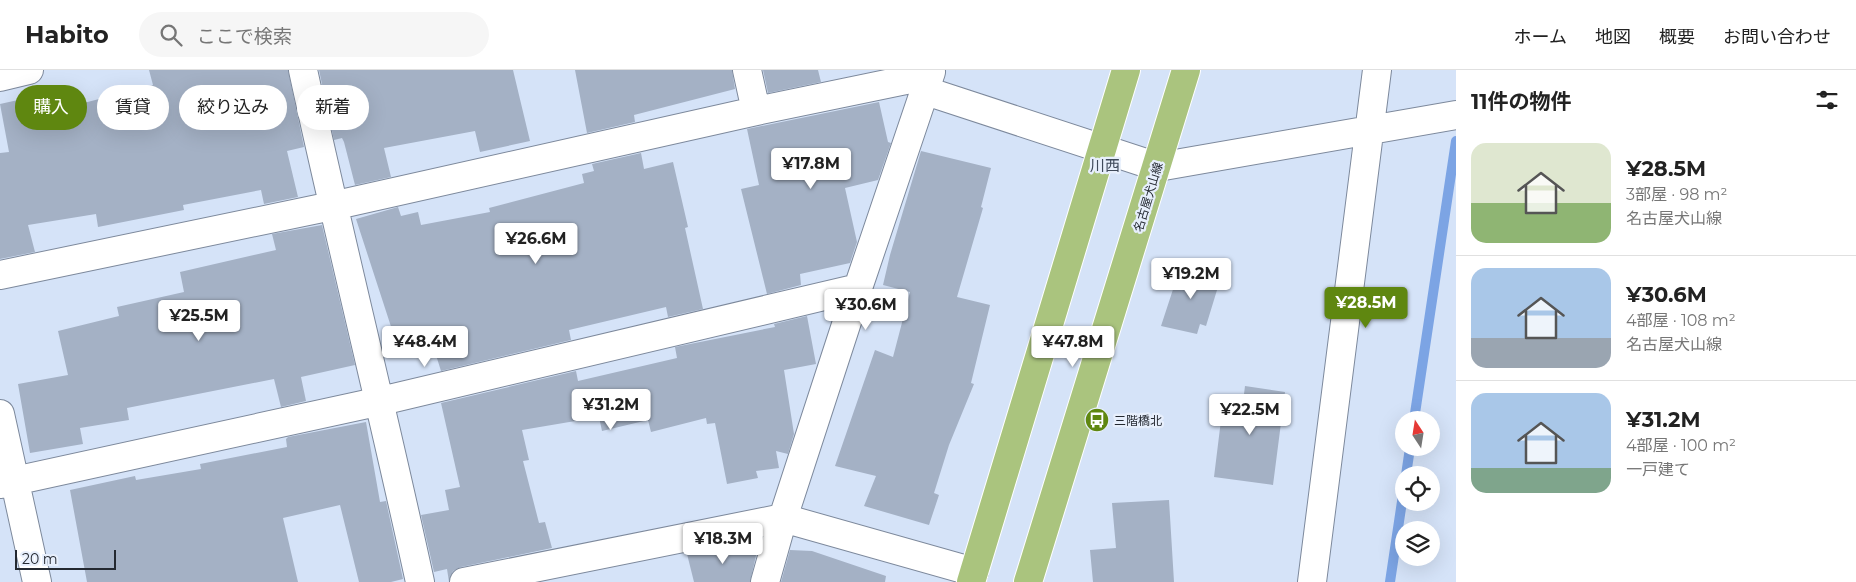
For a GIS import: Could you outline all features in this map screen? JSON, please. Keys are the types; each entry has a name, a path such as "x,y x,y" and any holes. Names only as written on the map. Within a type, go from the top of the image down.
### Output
{"main road":[{"path":"973,577 1126,70"},
{"name":"名古屋犬山線","path":"1028,582 1158,167 1186,70"}],"street":[{"path":"0,77 29,70"},
{"path":"303,70 332,206 380,401 420,582"},
{"path":"747,70 756,111"},
{"path":"1312,582 1377,70"},
{"path":"0,276 332,206 756,111 929,79 1102,149 1158,167 1456,115"},
{"path":"765,582 783,518 929,79"},
{"path":"7,482 380,401 858,288"},
{"path":"0,414 7,482 37,582"},
{"path":"464,582 783,518 973,577"}],"building":[{"path":"149,70 288,70 297,113 297,130 300,130 304,147 287,151 298,197 264,204 261,190 183,205 184,210 98,227 96,214 28,225 35,252 0,259 0,153 9,152 0,104 15,101 15,130 87,130 87,102 97,100 97,130 169,130 169,85 153,85"},
{"path":"319,70 513,70 530,141 480,152 475,131 384,148 391,177 355,185 344,142 342,138 334,140 332,130 369,130 369,85 322,85"},
{"path":"575,70 732,70 735,89 634,115 635,122 587,133"},
{"path":"763,70 818,70 821,82 768,93"},
{"path":"879,102 888,142 891,143 878,180 845,188 857,242 850,263 800,274 801,285 767,294 741,189 759,185 747,129"},
{"path":"921,151 991,168 981,207 983,208 957,297 990,305 971,383 974,384 949,445 934,493 939,495 929,525 864,506 876,476 835,466 875,350 893,357 910,292 883,285"},
{"path":"641,153 644,169 673,162 688,227 685,228 703,309 668,317 666,307 569,330 571,340 441,371 430,336 397,345 356,219 398,207 401,216 418,212 421,225 490,212 489,208 584,183 582,174 594,171 592,164"},
{"path":"322,225 355,365 301,377 306,401 281,407 274,379 127,408 129,420 80,428 83,444 30,453 18,384 68,375 58,331 119,316 117,307 184,292 180,272 276,250 272,234"},
{"path":"1181,265 1221,277 1206,326 1200,324 1197,334 1161,326"},
{"path":"807,316 816,364 784,370 794,434 788,454 776,451 779,468 756,471 758,478 727,484 715,423 707,424 706,418 651,432 648,420 602,431 599,417 522,430 529,460 523,461 539,523 545,522 552,548 461,567 453,571 449,582 447,569 434,572 421,515 449,510 445,490 460,487 441,403 576,371 578,381 677,358 675,347 775,327 774,324"},
{"path":"1245,386 1285,392 1273,485 1214,477 1221,420 1219,419 1221,398 1244,394"},
{"path":"366,422 380,502 386,501 403,579 391,582 359,582 340,505 283,518 298,582 87,582 70,490 135,476 136,480 201,469 200,464 287,447 286,439 288,437"},
{"path":"1169,500 1174,582 1093,582 1090,550 1116,548 1112,503"},
{"path":"731,546 758,547 750,582 694,582 687,554"},
{"path":"790,550 812,551 886,576 885,582 781,582"}],"waterway":[{"path":"1415,411 1456,141"},
{"path":"1407,466 1409,456"},
{"path":"1390,582 1401,511"}],"place":[{"name":"三階橋北","path":"1097,420"}],"district":[{"name":"川西","path":"1105,165"}]}
